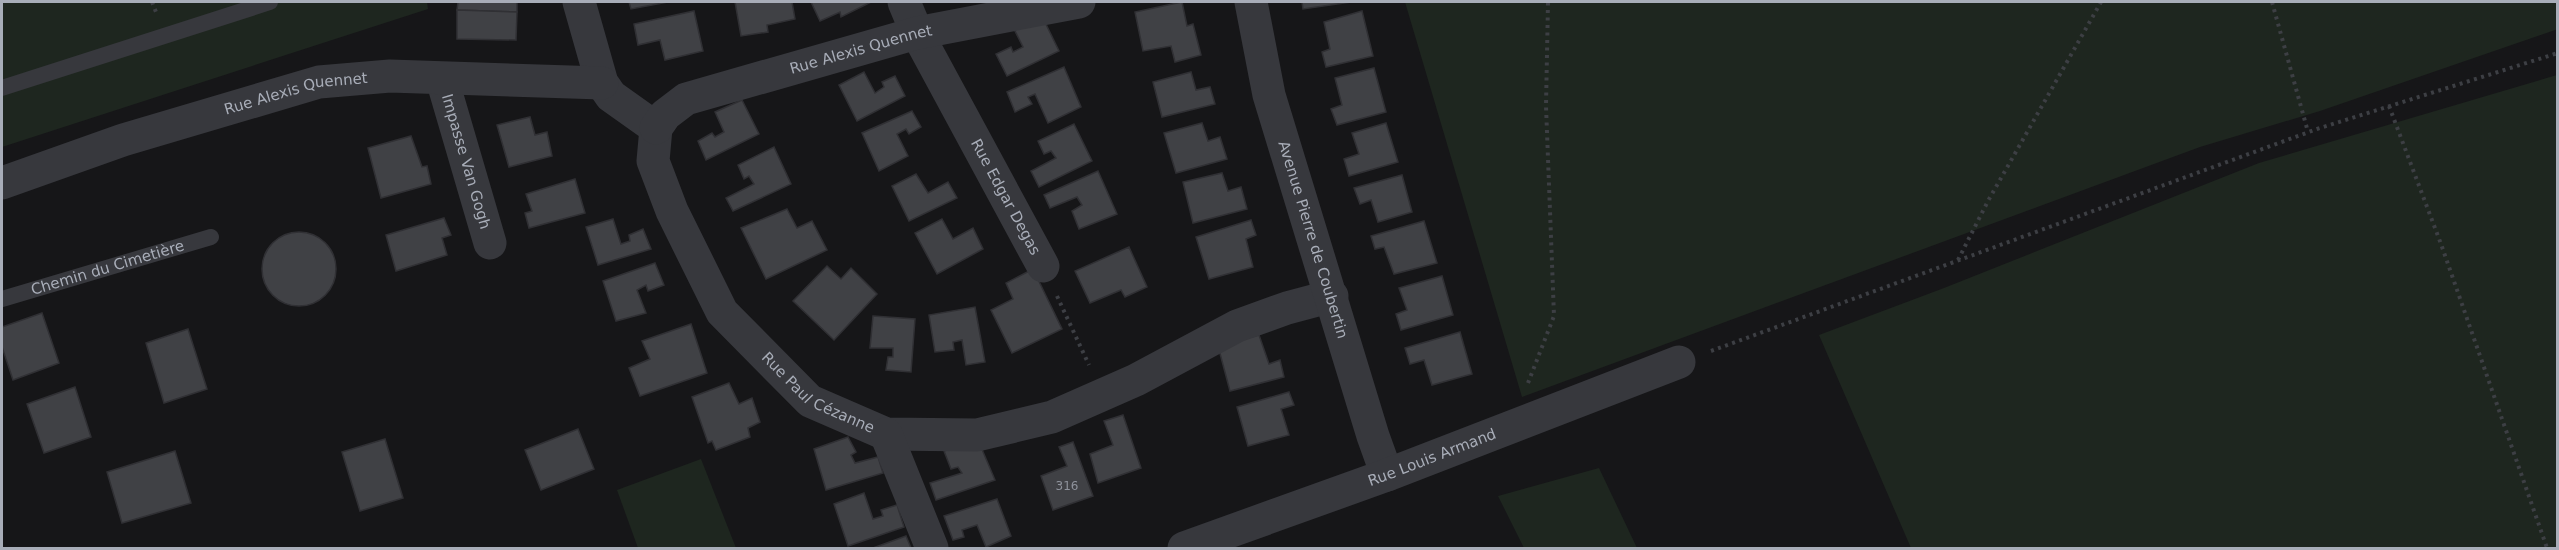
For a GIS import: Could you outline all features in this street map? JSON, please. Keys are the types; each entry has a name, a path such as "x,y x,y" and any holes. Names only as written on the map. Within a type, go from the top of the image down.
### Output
{"street":[{"path":"579,2 602,83 611,96 656,128"},
{"name":"Rue Edgar Degas","path":"903,2 917,33 1042,266"},
{"name":"Rue Alexis Quennet","path":"656,128 665,115 686,99 917,33 1079,2"},
{"name":"Avenue Pierre de Coubertin","path":"1251,2 1269,95 1373,436 1387,474"},
{"name":"Rue Alexis Quennet","path":"2,183 123,140 319,82 390,76 602,83"},
{"name":"Impasse Van Gogh","path":"442,79 490,243"},
{"name":"Rue Paul Cézanne","path":"656,128 653,161 672,211 722,312 810,401 886,434 977,435 1052,417 1103,395 1237,326 1287,308 1332,296"},
{"name":"Rue Louis Armand","path":"1184,549 1679,362"},
{"path":"886,434 932,549"}],"lane":[{"path":"2,88 270,2"},
{"name":"Chemin du Cimetière","path":"2,299 211,237"}],"path":[{"path":"1522,421 1521,402 1554,316 1546,106 1548,2"},
{"path":"1958,260 1988,201 2101,2"},
{"path":"2272,2 2308,132"},
{"path":"1679,362 2308,132 2558,53"},
{"path":"2389,106 2441,244 2547,549"},
{"name":"Rue Edgar Degas","path":"1042,266 1103,395"}],"shaded area":[{"path":"2,2 427,2 428,9 2,147"},
{"path":"1405,2 2557,2 2558,29 2320,111 2200,147 1522,397"},
{"path":"2557,75 2557,548 1911,548 1819,335 2259,163"},
{"path":"701,459 736,548 638,548 617,490"},
{"path":"1599,468 1637,548 1524,548 1498,496"}],"building":[{"path":"458,2 517,2 517,12 457,10"},
{"path":"629,2 668,2 631,9"},
{"path":"735,2 792,2 795,19 767,25 768,32 741,36"},
{"path":"811,2 871,2 841,17 840,12 820,21"},
{"path":"1182,2 1187,26 1193,24 1201,55 1175,62 1171,46 1143,51 1135,12"},
{"path":"1302,2 1351,2 1303,9"},
{"path":"457,10 517,12 516,40 457,39"},
{"path":"694,11 703,51 665,60 660,40 638,45 634,24"},
{"path":"1362,11 1373,56 1326,67 1322,52 1330,49 1324,22"},
{"path":"1041,14 1059,51 1007,76 996,54 1011,47 1013,52 1023,47 1013,27"},
{"path":"1064,67 1081,107 1048,123 1035,94 1028,97 1032,104 1015,112 1007,92"},
{"path":"1374,68 1386,112 1337,125 1331,109 1342,105 1335,78"},
{"path":"864,72 875,93 884,87 882,82 895,76 905,96 857,121 839,85"},
{"path":"1191,72 1196,90 1210,87 1215,104 1162,117 1153,82"},
{"path":"742,100 759,134 706,160 698,141 712,133 715,137 724,132 715,112"},
{"path":"912,111 921,127 909,134 906,129 897,134 908,156 879,171 862,133"},
{"path":"530,117 535,135 547,132 552,156 509,167 497,125"},
{"path":"1202,123 1208,141 1220,137 1227,159 1176,173 1164,133"},
{"path":"1386,123 1398,162 1349,176 1344,159 1359,154 1352,133"},
{"path":"1074,124 1092,161 1039,187 1031,171 1056,158 1051,151 1044,154 1038,141"},
{"path":"411,136 422,167 427,166 431,184 381,198 368,148"},
{"path":"774,147 791,184 733,211 726,198 754,184 749,176 744,179 738,165"},
{"path":"1098,171 1117,214 1079,229 1072,211 1082,205 1077,197 1050,208 1044,195"},
{"path":"1222,173 1228,191 1241,187 1247,209 1193,223 1183,182"},
{"path":"916,174 928,193 948,182 957,198 909,221 892,186"},
{"path":"1402,175 1412,212 1378,222 1371,200 1360,204 1354,188"},
{"path":"575,179 585,213 529,228 525,213 532,211 526,194"},
{"path":"787,209 797,228 812,221 827,250 766,279 741,228"},
{"path":"444,218 451,235 442,238 447,255 396,271 386,235"},
{"path":"613,219 621,244 630,241 629,235 643,229 651,249 598,265 586,227"},
{"path":"942,219 953,239 973,228 983,249 937,274 915,233"},
{"path":"1251,220 1256,235 1246,239 1253,267 1209,279 1196,237"},
{"path":"1424,221 1437,263 1394,274 1384,247 1375,249 1371,236"},
{"path":"299,232 313,235 325,243 333,255 336,269 333,283 325,295 313,303 299,306 285,303 273,295 265,283 262,269 265,255 273,243 285,235"},
{"path":"1129,247 1147,287 1125,297 1121,290 1090,303 1075,271"},
{"path":"655,263 664,285 648,291 646,285 637,290 646,313 616,321 603,281"},
{"path":"827,266 841,279 851,268 877,294 834,340 793,301"},
{"path":"1033,269 1062,329 1012,353 991,310 1013,299 1006,283"},
{"path":"1442,276 1453,315 1401,330 1396,314 1407,310 1399,288"},
{"path":"975,307 985,362 966,365 962,340 953,342 954,350 935,352 929,315"},
{"path":"42,313 59,363 13,380 2,347 2,327"},
{"path":"873,316 915,319 911,372 886,370 888,357 893,357 893,348 870,348"},
{"path":"691,324 707,373 640,396 629,368 650,359 642,341"},
{"path":"188,329 207,389 164,403 146,343"},
{"path":"1460,332 1472,374 1432,385 1424,360 1410,364 1405,348"},
{"path":"1259,335 1269,364 1280,360 1284,377 1230,391 1218,346"},
{"path":"729,383 739,404 752,398 760,422 748,428 750,437 716,450 712,441 708,443 692,397"},
{"path":"75,387 91,437 44,453 27,404"},
{"path":"1289,392 1294,405 1281,409 1289,435 1248,446 1237,407"},
{"path":"1123,415 1141,468 1098,483 1090,454 1113,445 1104,421"},
{"path":"578,429 594,469 541,490 525,450"},
{"path":"848,437 856,452 851,455 855,463 878,457 883,473 826,490 814,449"},
{"path":"385,439 403,498 360,511 342,452"},
{"path":"978,440 995,480 936,500 930,483 962,473 958,467 951,469 944,451"},
{"path":"1073,442 1093,496 1053,510 1041,476 1067,466 1059,447"},
{"path":"175,451 191,503 122,523 107,472"},
{"path":"864,493 873,519 883,516 881,510 897,505 904,527 848,546 834,504"},
{"path":"997,499 1011,536 986,547 977,525 962,530 964,537 953,540 944,516"},
{"path":"906,536 911,548 873,548"}]}
